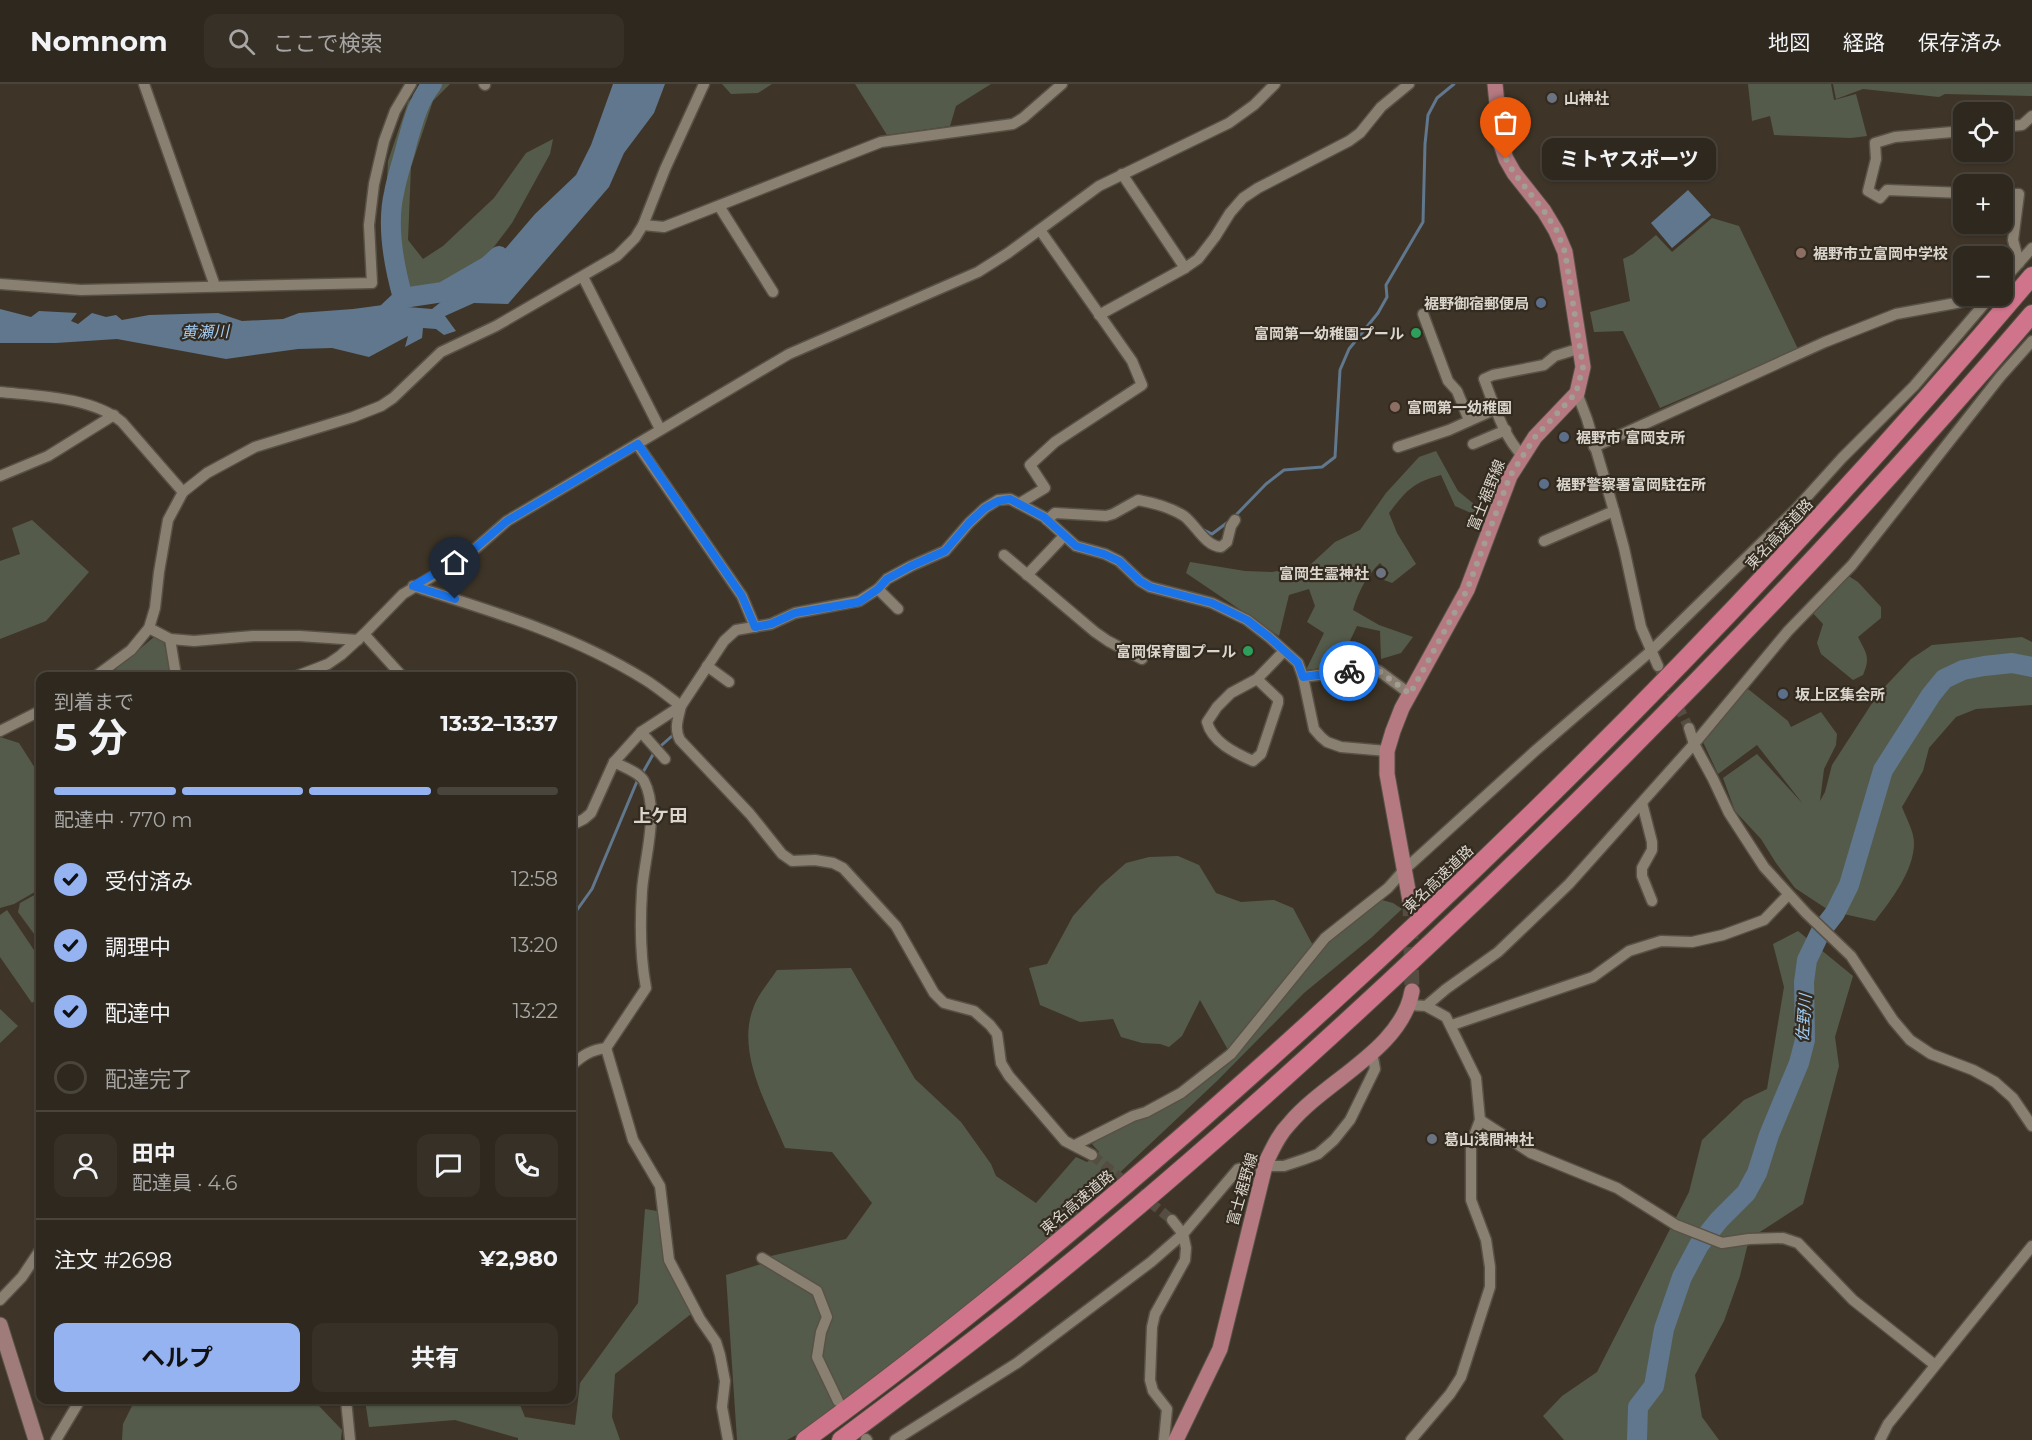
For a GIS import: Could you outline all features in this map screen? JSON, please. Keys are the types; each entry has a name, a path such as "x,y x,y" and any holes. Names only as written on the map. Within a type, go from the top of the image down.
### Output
{"highway":[{"name":"東名高速道路","path":"806,1440 887,1381 1158,1159 1440,903 1594,753 1712,633 1822,515 1965,355 2026,269"},
{"path":"841,1440 1000,1319 1214,1141 1348,1021 1585,796 1693,687 1840,530 2032,314"}],"main road":[{"path":"1495,84 1501,144 1506,159 1557,231 1565,252 1583,367 1576,393"},
{"name":"富士裾野線","path":"1410,900 1387,774 1387,751 1393,730 1467,590 1510,476 1535,437 1576,393"},
{"name":"富士裾野線","path":"1176,1440 1220,1349 1266,1164 1275,1143 1290,1122 1317,1096 1372,1052 1401,1022 1411,998"}],"street":[{"path":"144,84 215,286"},
{"path":"0,284 81,290 372,283 369,225 374,184 384,141 395,111 411,84"},
{"path":"643,225 664,228 880,142 1013,124 1062,84"},
{"path":"307,672 328,664 361,637 413,586 466,556 507,521 789,354 978,272 1100,186 1229,123 1254,105 1275,84"},
{"path":"1099,315 1185,268 1206,250 1230,213 1243,198 1349,141 1360,133 1381,107 1409,84"},
{"path":"101,672 130,650 149,628 155,608 168,520 183,492 207,472 255,447 381,406 393,398 441,352 496,326 617,256 635,238 643,225 664,169 702,86"},
{"path":"2013,126 2022,125 2032,116"},
{"path":"1953,132 1894,138 1875,143 1876,159 1868,191 1880,198 1887,190 1953,193"},
{"path":"1122,174 1185,268"},
{"path":"2013,194 2019,194 2013,240 2026,269"},
{"path":"719,206 774,292"},
{"path":"1020,503 1045,488 1030,465 1055,442 1142,386 1132,361 1040,230"},
{"path":"2026,269 2032,248"},
{"path":"584,277 660,429"},
{"path":"1594,447 1825,342 1896,314 1953,303"},
{"path":"1075,1145 1181,1093 1231,1054 1325,938 1388,888 1404,870 1535,751 1651,651 1795,510 1842,458 1914,386 1982,306"},
{"path":"1424,314 1448,381 1457,390 1469,420"},
{"path":"1426,1006 1498,952 1569,884 1694,744 1788,631 1851,565 2000,377 2032,341"},
{"path":"1522,454 1515,448 1484,379 1492,375 1547,364 1556,356 1581,348"},
{"path":"0,392 63,399 114,414 183,492"},
{"path":"1576,393 1587,419 1614,511 1641,627 1658,666"},
{"path":"1398,447 1449,430 1496,409"},
{"path":"0,476 48,456 114,414"},
{"path":"1473,444 1506,430"},
{"path":"638,444 742,596 755,627"},
{"path":"1092,1155 1065,1141 1009,1076 1001,1063 997,1034 990,1024 974,1011 944,1003 934,993 896,927 843,868 833,863 815,860 792,861 782,854 750,814 680,740 676,726 681,706 724,641 736,630 771,624 795,613 859,602 878,589 887,579 945,551 985,508 998,501 1010,499 1047,520 1076,546 1119,561 1140,581 1150,587 1224,608 1247,620 1298,663 1314,729 1321,737 1341,747 1387,751"},
{"path":"1047,520 1055,513 1111,515 1132,502 1144,501 1171,509 1182,515 1216,547 1227,542 1235,520"},
{"path":"1544,541 1614,511"},
{"path":"1027,575 1064,536"},
{"path":"1004,555 1101,637 1142,659"},
{"path":"413,586 518,620 591,651 644,679 681,706"},
{"path":"878,589 898,609"},
{"path":"149,628 170,639 194,641 253,636 361,637 398,672"},
{"path":"170,639 176,672"},
{"path":"1257,679 1278,699 1278,703 1261,754 1253,761 1233,752 1209,732 1207,722 1217,707 1231,693 1257,679 1284,651"},
{"path":"707,666 729,682"},
{"path":"1303,677 1372,668 1410,694"},
{"path":"576,823 591,813 614,762 641,732 681,706"},
{"path":"0,731 36,713"},
{"path":"1689,728 1694,744 1730,813 1764,867 1788,895 1851,956 1893,1020 1910,1040 1931,1054 1973,1070 1995,1082 2013,1098 2032,1126"},
{"path":"641,732 665,759"},
{"path":"606,1048 646,988 641,957 642,891 651,816 648,791 643,779 614,762"},
{"path":"1642,803 1653,842 1652,850 1642,868 1642,876 1652,901"},
{"path":"1452,1025 1593,977 1629,951 1661,941 1692,942 1723,935 1764,920 1788,895"},
{"path":"1411,998 1446,1017 1452,1025 1476,1078 1480,1120 1471,1144 1471,1200 1486,1240 1490,1267 1490,1287 1461,1377 1450,1394 1411,1440"},
{"path":"576,1062 594,1049 606,1048"},
{"path":"606,1048 633,1140 660,1185 669,1260 700,1319 716,1342 725,1381 722,1407 728,1440"},
{"path":"895,1440 1017,1363 1151,1262 1183,1234 1238,1169 1266,1164 1284,1166 1318,1154 1334,1140 1350,1120 1375,1069 1372,1052"},
{"path":"1480,1120 1531,1153 1617,1188 1676,1225 1722,1243 1772,1238 1783,1238 1798,1243 1853,1299 1935,1365"},
{"path":"1164,1440 1167,1409 1153,1391 1150,1380 1152,1327 1162,1300 1185,1260 1186,1248 1183,1234 1172,1220"},
{"path":"1881,1440 1888,1424 2032,1246"},
{"path":"0,1300 22,1277 36,1256"},
{"path":"762,1258 817,1291 827,1317 821,1332 816,1358 838,1401"},
{"path":"0,1325 36,1440"},
{"path":"56,1440 78,1404"},
{"path":"346,1404 350,1440"}],"green space":[{"path":"425,84 450,84 433,101 411,167 408,240 423,259 443,246 494,198 526,153 553,139 550,154 512,223 490,252 458,278 408,289 397,281 390,261 386,199 388,161 408,102"},
{"path":"722,84 772,84 758,93 731,94"},
{"path":"855,84 991,84 956,106 950,126 887,135"},
{"path":"1748,84 1831,84 1834,100 1856,94 1867,136 1851,138 1774,135 1770,116 1752,121"},
{"path":"1833,84 2032,84 2032,96 1945,94 1939,97 1863,89 1836,99"},
{"path":"1712,218 1739,226 1798,349 1660,408 1623,331 1594,332 1590,312 1630,301 1623,259 1633,254 1656,235 1672,252"},
{"path":"1436,451 1458,491 1480,509 1471,513 1455,506 1441,475 1411,488 1389,513 1397,533 1416,564 1392,583 1384,580 1389,573 1380,563 1364,584 1353,610 1379,625 1413,637 1401,653 1381,659 1380,631 1357,626 1338,666 1306,670 1324,633 1307,622 1315,606 1309,589 1289,595 1279,636 1186,573 1190,562 1245,571 1272,572 1310,565 1335,542 1360,530 1386,493 1419,457"},
{"path":"32,520 89,572 46,621 0,639 0,561 20,554 12,528"},
{"path":"1847,575 1858,582 1881,607 1881,618 1858,637 1867,655 1867,664 1863,675 1853,680 1821,654 1817,643 1823,624 1810,610"},
{"path":"154,637 163,640 172,672 117,672 116,669"},
{"path":"2022,637 2032,642 2032,705 1976,709 1956,717 1929,748 1923,771 1902,807 1914,838 1910,864 1900,885 1875,921 1830,911 1795,888 1761,839 1735,811 1723,778 1757,754 1803,804 1757,745 1718,774 1703,742 1743,685 1788,721 1791,727 1821,712 1837,734 1836,745 1824,769 1820,801 1825,792 1832,765 1878,694 1911,659 1932,645"},
{"path":"0,737 19,743 36,770 36,891 14,904 0,908"},
{"path":"1178,856 1199,865 1216,893 1241,902 1274,900 1293,908 1317,953 1330,939 1378,899 1393,903 1402,909 1371,938 1304,993 1217,1081 1029,1258 835,1414 787,1440 737,1440 726,1275 761,1264 762,1258 846,1239 872,1203 832,1152 785,1148 763,1097 751,1060 748,1042 749,1024 756,1001 777,970 851,968 915,1079 961,1122 991,1164 996,1176 1036,1203 1076,1157 1087,1162 1099,1152 1092,1144 1115,1129 1147,1116 1232,1057 1200,1000 1182,1036 1169,1047 1142,1043 1121,1037 1113,1019 1080,1022 1040,1005 1029,968 1047,964 1073,916 1100,886 1126,863 1149,857"},
{"path":"36,894 36,937 18,912 20,903"},
{"path":"7,910 36,953 36,1000 32,1003 0,957 0,915"},
{"path":"1798,931 1853,976 1835,1037 1839,1066 1803,1204 1749,1239 1740,1276 1724,1321 1695,1375 1702,1417 1719,1440 1564,1440 1543,1416 1562,1396 1597,1372 1689,1192 1702,1140 1744,1100 1767,1089 1784,987 1773,944"},
{"path":"0,1009 18,1026 0,1043"},
{"path":"645,1209 657,1211 668,1266 691,1314 615,1374 612,1417 620,1440 518,1440 518,1438 455,1420 369,1427 366,1404 520,1404 525,1417 575,1425 580,1383 638,1303"},
{"path":"133,1404 315,1404 342,1430 341,1440 122,1440 123,1424"}],"water":[{"path":"613,84 665,84 654,113 624,153 609,187 508,304 474,303 445,316 456,331 444,335 436,329 423,328 422,338 405,347 408,336 369,357 332,348 298,349 226,359 117,339 56,343 0,343 0,309 31,317 39,311 77,313 71,321 78,324 92,313 106,317 116,315 122,320 149,315 218,313 242,321 283,319 299,313 383,305 432,309 499,256 535,214 576,175 591,145"},
{"path":"1688,190 1711,215 1672,248 1651,223"}],"waterway":[{"name":"黄瀬川","path":"403,298 392,246 392,206 414,120 423,97 432,84"},
{"path":"1235,516 1266,484 1284,470 1322,467 1335,457 1340,370 1349,349 1378,313 1387,297 1386,285 1423,222 1428,115 1437,98 1454,84"},
{"name":"黄瀬川","path":"373,317 385,315 403,298 443,292 488,266 499,256"},
{"path":"1204,530 1212,534 1228,522"},
{"name":"佐野川","path":"1637,1440 1638,1407 1654,1386 1664,1329 1682,1277 1699,1245 1719,1220 1746,1193 1757,1173 1769,1135 1799,1063 1805,1040 1804,982 1807,960 1821,931 1835,913 1849,885 1883,770 1931,695 1944,679 1963,670 1984,666 2012,663 2032,667"},
{"path":"642,774 655,751 672,736"},
{"path":"576,911 592,889 638,779"}],"tunnel":[{"path":"1658,666 1689,728"},
{"path":"1410,901 1412,991"},
{"path":"1092,1155 1172,1220"}],"way so far":[{"path":"1349,671 1372,668 1410,694 1467,590 1510,476 1522,454 1576,393 1583,367 1565,252 1557,231 1506,159"}],"place":[{"name":"山神社","path":"1552,98"},
{"name":"ミトヤスポーツ","path":"1506,159"},
{"name":"裾野市立富岡中学校","path":"1801,253"},
{"name":"裾野御宿郵便局","path":"1541,303"},
{"name":"富岡第一幼稚園プール","path":"1416,333"},
{"name":"富岡第一幼稚園","path":"1395,407"},
{"name":"裾野市 富岡支所","path":"1564,437"},
{"name":"裾野警察署富岡駐在所","path":"1544,484"},
{"name":"富岡生霊神社","path":"1381,573"},
{"name":"富岡保育園プール","path":"1248,651"},
{"name":"坂上区集会所","path":"1783,694"},
{"name":"葛山浅間神社","path":"1432,1139"}],"district":[{"name":"上ケ田","path":"660,816"}],"route":[{"path":"455,599 413,586 456,563 507,521 638,444 742,596 755,627 771,624 795,613 859,602 878,589 887,579 945,551 985,508 998,501 1010,499 1044,517 1076,546 1119,561 1140,581 1150,587 1212,603 1247,620 1298,663 1303,677 1349,671"}]}
